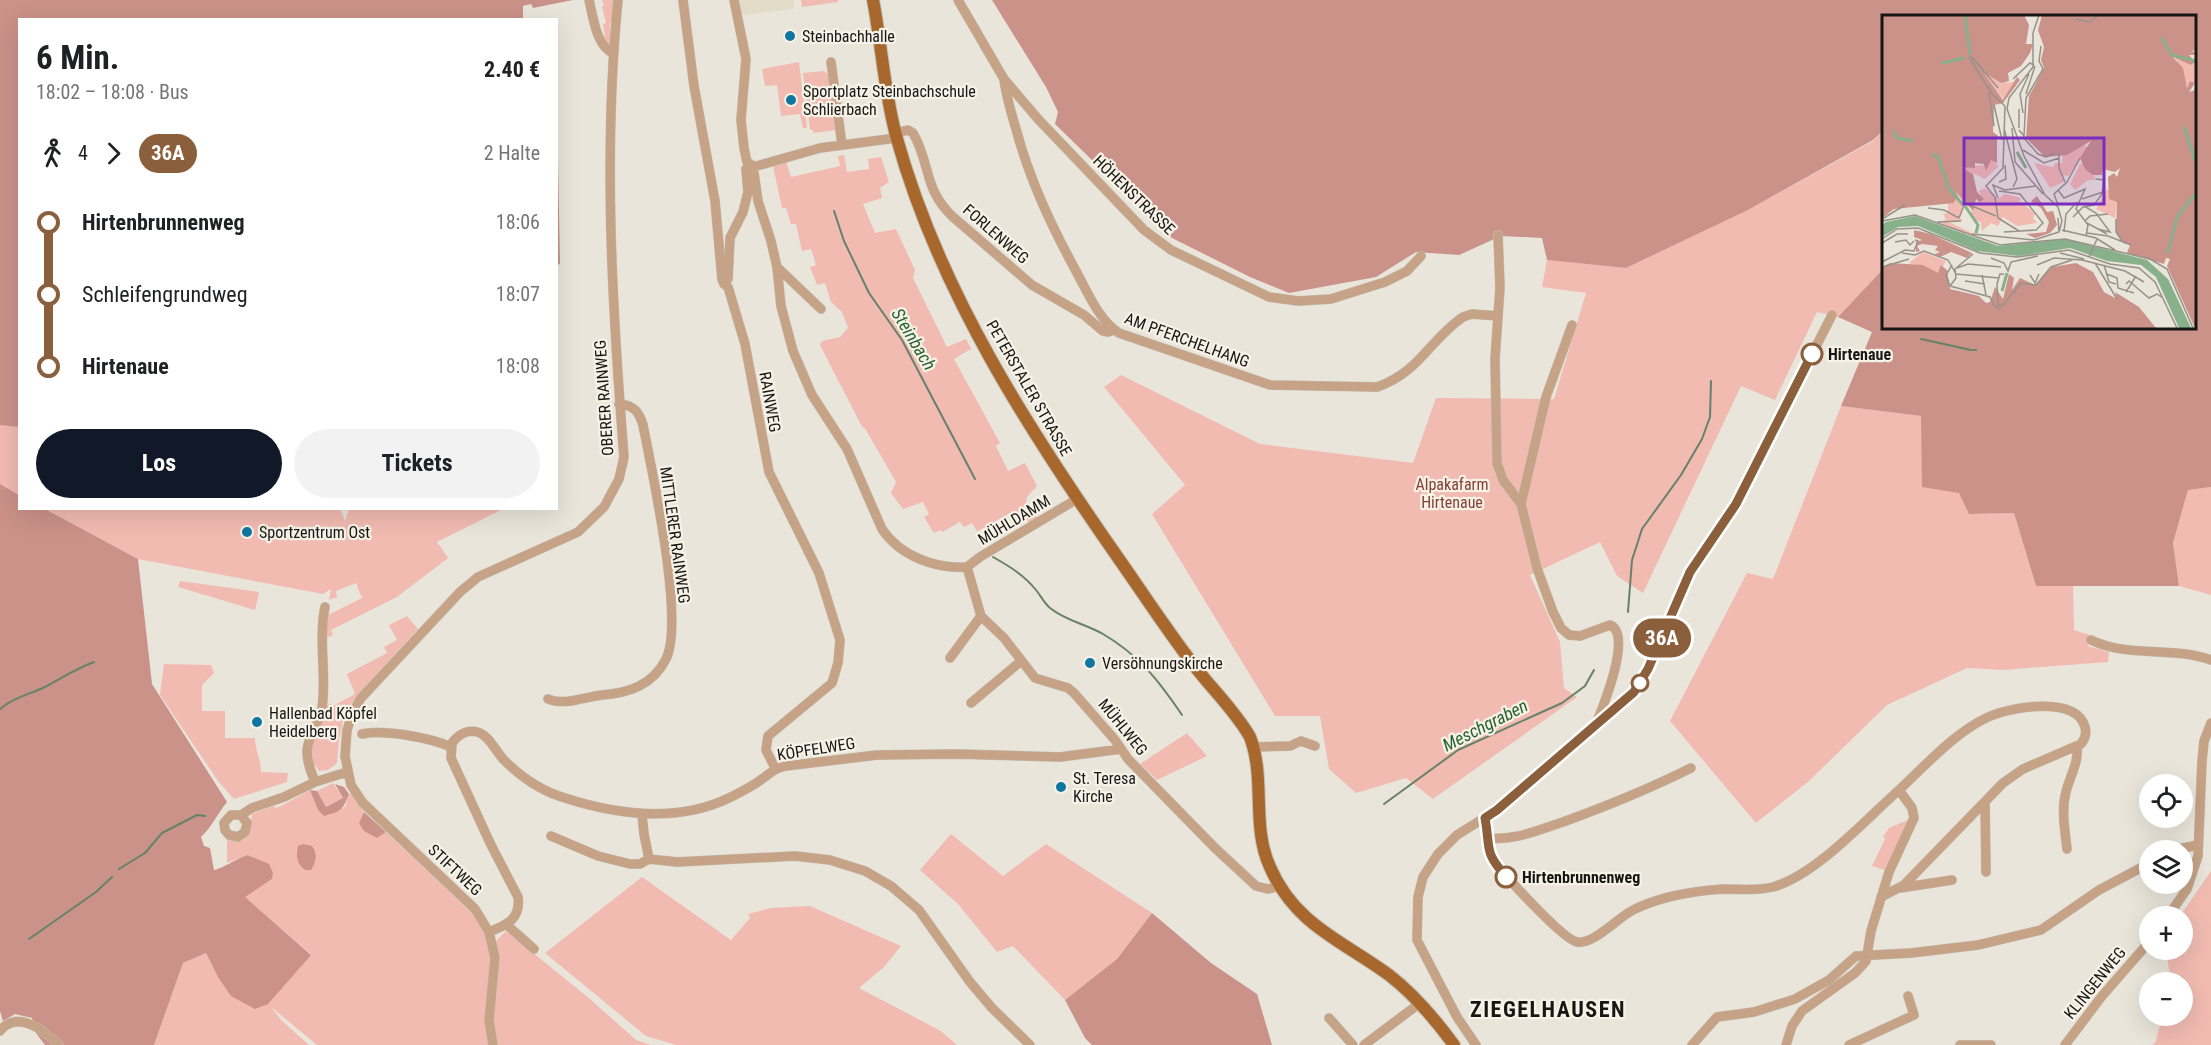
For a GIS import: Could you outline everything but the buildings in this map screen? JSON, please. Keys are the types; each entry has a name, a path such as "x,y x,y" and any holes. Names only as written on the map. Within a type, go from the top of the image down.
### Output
{"main road":[{"name":"PETERSTALER STRASSE","path":"873,0 887,99 896,135 920,212 951,284 1044,450 1198,671 1246,729 1257,760 1261,839 1266,857 1280,886 1295,907 1323,932 1389,975 1420,1003 1454,1045"}],"street":[{"path":"589,0 602,43 613,53"},
{"name":"OBERER RAINWEG","path":"347,772 345,738 349,721 357,704 460,592 478,577 578,532 604,507 619,479 623,464 611,285 610,120 618,0"},
{"name":"RAINWEG","path":"683,0 694,86 714,190 722,279 728,287 745,344 769,472 819,573 840,640 838,663 832,683 786,719 771,732 766,740 766,750 775,768"},
{"path":"734,0 746,62 741,120 744,148 747,162 753,166 758,201 777,267 781,306 799,366 812,394 847,449 882,529 899,548 913,557 967,567 981,616 950,658"},
{"name":"HÖHENSTRASSE","path":"958,0 1004,79 1055,139 1161,244 1269,297 1286,300 1308,301 1345,295 1393,279 1407,271 1421,256"},
{"path":"831,62 842,146"},
{"name":"AM PFERCHELHANG","path":"1004,79 1018,136 1039,198 1094,303 1114,330 1126,336 1270,385 1377,387 1405,374 1463,317 1472,314 1498,316"},
{"name":"FORLENWEG","path":"896,135 908,130 914,133 933,190 953,217 1032,285 1084,315 1103,331 1114,330"},
{"path":"728,287 727,263 730,238 747,198 746,169 814,150 896,135"},
{"path":"1498,235 1500,288 1495,359 1497,469 1521,504 1537,568 1561,628 1569,635 1575,636 1610,625 1616,628 1619,634 1616,663 1594,726"},
{"path":"777,267 821,309"},
{"path":"1476,1045 1463,1029 1417,940 1416,918 1419,886 1428,867 1457,835 1497,810 1634,692 1648,669 1690,572 1736,504 1832,315"},
{"path":"1521,504 1546,397 1572,325"},
{"name":"MITTLERER RAINWEG","path":"548,699 562,702 633,690 645,684 653,675 664,662 669,649 671,617 668,572 643,425 638,411 626,404 620,404"},
{"name":"MÜHLDAMM","path":"967,567 1077,499"},
{"path":"315,782 308,762 307,747 322,709 324,607"},
{"name":"MÜHLWEG","path":"981,616 1004,638 1038,680 1064,687 1074,693 1121,749 1251,883 1263,888 1280,886"},
{"path":"2091,640 2108,647 2194,654 2211,660"},
{"path":"970,703 1021,661"},
{"path":"1485,818 1490,856 1557,928 1573,941 1580,942 1592,939 1634,909 1681,894 1772,887 1795,878 1828,854 1967,729 1986,718 2012,710 2058,708 2074,712 2083,723 2084,740 2077,746 2023,769 2003,783 1903,885 1881,897"},
{"path":"2175,906 2187,889 2198,856 2202,761 2204,741 2211,723"},
{"name":"KÖPFELWEG","path":"451,747 461,734 470,731 479,733 502,759 535,786 566,799 642,815 671,813 715,804 749,788 775,768 877,755 956,754 1060,758 1121,749"},
{"path":"362,734 376,732 396,734 434,741 451,747 451,758 460,780 518,897 516,917 507,925 489,932"},
{"path":"1254,747 1290,746 1301,741 1315,746"},
{"path":"2067,849 2064,819 2065,794 2078,756 2077,746"},
{"path":"1487,838 1507,839 1523,835 1616,803 1691,768"},
{"path":"241,815 252,808 284,797 315,782 347,772"},
{"name":"STIFTWEG","path":"347,772 353,789 369,811 475,909 489,932 495,958 489,1020 493,1045"},
{"path":"1786,1045 1792,1026 1802,1011 1855,973 1868,956 1871,931 1889,872 1914,818 1912,808 1899,790"},
{"path":"1984,803 1986,872"},
{"path":"642,815 649,859"},
{"path":"551,836 598,856 630,864 640,864 649,859 677,862 808,856 865,871 891,886 919,910 970,982 992,1008 1030,1045"},
{"path":"2193,846 2198,845"},
{"path":"1692,1045 1717,1017 1754,1012 1795,999 1829,980 1856,956 1977,945 2042,930 2099,890 2139,869"},
{"path":"1903,885 1952,880"},
{"path":"507,925 534,948"},
{"name":"KLINGENWEG","path":"2065,1045 2102,996 2139,954"},
{"path":"1849,1045 1914,1015 1908,996"},
{"path":"1364,1045 1420,1003"},
{"path":"1329,1018 1353,1045"},
{"path":"0,1031 8,1023 21,1022 35,1027 59,1045"},
{"path":"1960,1045 1991,1045"}],"shaded area":[{"path":"0,0 573,0 533,8 531,4 523,6 523,18 18,18 18,427 0,425"},
{"path":"739,0 794,0 794,9 741,15"},
{"path":"992,0 2211,0 2211,487 2188,490 2173,543 2179,586 2036,586 2014,513 1969,514 1959,493 1922,487 1921,416 1841,406 1872,332 1838,317 1882,270 1882,328 2196,328 2196,15 1882,15 1882,132 1873,140 1748,210 1626,268 1547,260 1542,238 1501,236 1459,255 1416,252 1376,277 1289,293 1250,277 1172,238 1055,124 1058,112 1046,87"},
{"path":"558,159 560,264 558,264"},
{"path":"0,484 18,494 18,510 47,510 138,559 152,684 227,802 201,837 204,846 210,848 214,870 247,855 269,864 273,873 272,879 245,897 311,955 268,1004 255,1009 231,996 206,953 183,963 154,1045 45,1045 36,1033 32,1018 15,1014 3,1021 0,1011"},
{"path":"335,784 344,787 349,794 341,809 324,816 318,810 310,790 317,791 326,807 343,798"},
{"path":"364,812 386,832 377,838 364,831 359,823"},
{"path":"303,844 312,846 316,855 311,870 305,870 297,859 298,846"},
{"path":"1152,913 1211,963 1257,994 1272,1045 1092,1045 1085,1038 1065,1000 1117,959"}],"green space":[{"path":"602,0 614,0 610,23 610,44 606,43 603,24 606,23"},
{"path":"801,0 838,0 838,2 802,7"},
{"name":"Sportplatz Steinbachschule Schlierbach","path":"799,62 807,128 803,128 800,114 781,116 777,85 765,86 762,69"},
{"path":"824,71 829,75 836,130 813,133 813,130 810,130 803,73"},
{"name":"Alpakafarm Hirtenaue","path":"1882,132 1882,270 1838,317 1817,312 1775,400 1741,386 1643,593 1617,576 1600,542 1530,575 1560,642 1564,688 1577,697 1433,799 1406,778 1356,793 1329,769 1320,716 1275,716 1152,514 1185,485 1104,387 1121,375 1260,444 1413,463 1436,398 1554,399 1586,293 1542,287 1547,260 1626,268 1748,210 1873,141"},
{"path":"844,155 847,172 869,169 868,159 881,157 889,182 880,188 882,198 863,204 875,233 896,229 915,270 913,278 947,347 966,339 971,349 954,359 1000,443 996,446 1008,471 1025,463 1037,486 1027,497 1026,504 1038,519 1030,525 1026,518 1017,522 1010,513 977,531 972,523 964,527 960,522 942,532 940,530 934,533 924,517 929,514 923,502 903,509 891,493 896,482 861,425 820,345 822,341 840,337 848,328 842,312 831,302 825,283 817,285 810,267 816,265 811,249 802,251 796,224 791,224 786,208 782,208 773,166 786,161 791,177 840,166 838,156"},
{"path":"1841,406 1921,416 1970,514 2014,513 2036,586 2073,586 2074,630 2090,635 2088,646 2109,652 2108,662 2002,670 1967,668 1887,705 1809,781 1756,823 1670,721 1747,573 1773,579"},
{"path":"3,423 18,427 18,494 0,484 0,425"},
{"path":"2211,487 2211,595 2179,586 2173,543 2188,490"},
{"path":"47,510 341,510 345,521 349,510 501,510 437,542 448,558 397,597 331,630 333,635 326,638 326,616 362,598 356,583 336,591 337,597 329,600 331,589 323,594 138,559"},
{"path":"180,581 259,592 255,610 178,587"},
{"path":"407,616 418,629 360,692 345,712 337,763 328,770 319,771 313,765 311,747 326,706 331,703 333,706 355,694 347,674 387,653 384,647 397,640 389,625"},
{"path":"164,664 211,665 214,673 202,685 202,711 225,711 225,738 255,738 261,772 288,773 287,782 234,799 218,781 160,695"},
{"path":"1187,733 1207,756 1157,780 1140,764"},
{"path":"333,783 343,798 326,807 317,791"},
{"path":"310,790 318,810 339,811 346,806 347,796 351,793 364,812 359,823 377,838 386,832 474,915 484,931 490,948 491,972 486,1020 489,1045 317,1045 271,1007 281,1020 309,1045 154,1045 183,963 206,953 231,995 311,954 244,897 272,879 247,855 227,863 227,840 237,842 246,838 250,831 252,814 274,806 276,808 281,806"},
{"path":"1910,819 1885,870 1872,866 1885,839 1883,837 1889,828"},
{"path":"951,834 1003,876 1046,844 1152,913 1117,959 1065,1000 1013,946 997,952 958,904 920,870"},
{"path":"2211,871 2211,1045 2152,1045 2155,1043 2160,1026 2193,1026 2193,972 2169,972 2168,960 2193,960 2193,906 2187,906"},
{"path":"642,877 731,940 750,918 748,914 770,908 810,906 901,946 884,967 859,988 941,1031 957,1045 676,1045 646,1036 545,953"},
{"path":"506,931 590,999 636,1040 651,1045 497,1045 493,1022 500,959 496,941"}],"waterway":[{"name":"Steinbach","path":"834,211 844,241 869,293 902,340 975,479"},
{"path":"1921,339 1971,350"},
{"name":"Meschgraben","path":"1628,612 1632,560 1642,529 1681,475 1702,439 1710,417 1711,381"},
{"name":"Steinbach","path":"993,557 1026,580 1056,612 1103,634 1138,660 1182,715"},
{"path":"0,709 15,699 43,688 94,662"},
{"name":"Meschgraben","path":"1384,804 1458,750 1562,703 1585,686 1594,670"},
{"path":"119,869 145,853 162,833 197,815 205,816"},
{"path":"29,939 96,892 112,877"}],"bus line":[{"name":"36A","path":"1506,877 1490,856 1485,818 1634,692 1648,669 1690,572 1704,548 1736,504 1812,354"}],"place":[{"name":"Steinbachhalle","path":"790,36"},
{"name":"Sportplatz Steinbachschule Schlierbach","path":"791,100"},
{"name":"Hirtenaue","path":"1812,354"},
{"name":"Sportzentrum Ost","path":"247,532"},
{"name":"Versöhnungskirche","path":"1090,663"},
{"name":"Hallenbad Köpfel Heidelberg","path":"257,722"},
{"name":"St. Teresa Kirche","path":"1061,787"},
{"name":"Hirtenbrunnenweg","path":"1506,877"}],"district":[{"name":"ZIEGELHAUSEN","path":"1548,1009"}]}
